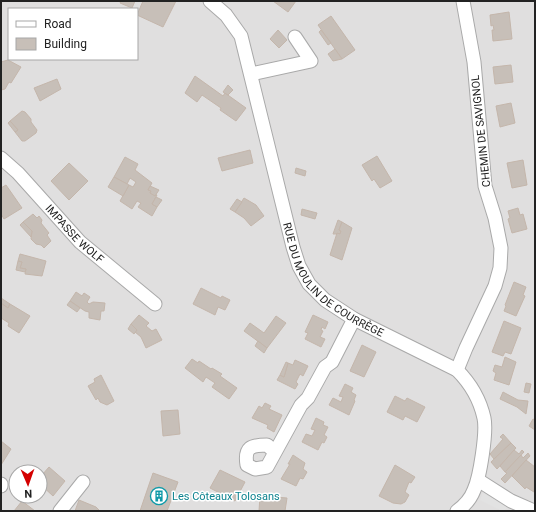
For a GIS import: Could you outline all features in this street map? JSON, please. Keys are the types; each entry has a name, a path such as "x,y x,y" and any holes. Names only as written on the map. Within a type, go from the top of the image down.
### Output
{"street":[{"name":"RUE DU MOULIN DE COURRÈGE","path":"210,1 226,15 241,36 299,266 309,284 325,300 354,319 457,370 466,379 477,398 484,419 485,436 478,480 469,499 461,510"},
{"name":"CHEMIN DE SAVIGNOL","path":"457,370 495,286 500,268 501,248 495,218 485,186 474,62 463,1"},
{"path":"251,74 311,61 294,37"},
{"name":"IMPASSE WOLF","path":"1,158 18,173 80,242 156,304"},
{"path":"275,452 281,444 301,405 308,398 325,367 332,362 354,319"},
{"path":"478,480 491,490 531,511"},
{"path":"60,511 83,482"}],"shaded area":[{"path":"1,1 535,1 535,511 1,511"},
{"path":"483,493 508,506 504,511 502,511 480,500"}],"building":[{"path":"121,1 135,1 132,8 120,3"},
{"path":"143,1 176,1 163,27 138,15"},
{"path":"273,1 296,1 288,12"},
{"path":"509,12 512,39 493,41 492,30 494,30 493,25 491,26 490,15"},
{"path":"331,16 355,50 342,59 318,25"},
{"path":"278,30 287,40 279,48 270,39"},
{"path":"321,30 331,43 328,45 319,32"},
{"path":"335,49 342,59 333,61 328,54"},
{"path":"8,60 21,67 11,83 9,82 5,89 1,90 1,62"},
{"path":"511,65 513,82 495,84 493,67"},
{"path":"195,76 223,96 225,93 246,108 236,121 220,110 221,108 202,95 197,102 185,93"},
{"path":"57,79 61,89 40,101 34,88"},
{"path":"228,85 233,90 228,95 223,92"},
{"path":"511,103 515,123 500,127 496,106"},
{"path":"22,111 25,112 31,119 31,122 37,130 36,133 25,141 22,141 15,132 18,130 10,121"},
{"path":"10,121 18,130 15,132 8,123"},
{"path":"250,150 253,163 222,171 218,158"},
{"path":"377,156 392,181 380,188 374,179 372,181 362,165"},
{"path":"125,157 138,164 135,170 152,183 148,190 151,191 150,193 157,195 152,204 157,207 152,216 138,207 141,203 137,201 132,209 120,201 129,185 133,187 136,182 130,178 127,184 114,177"},
{"path":"523,160 527,185 512,188 507,163"},
{"path":"69,163 88,181 69,200 51,181"},
{"path":"296,168 306,171 305,176 295,173"},
{"path":"114,177 129,185 123,196 108,187"},
{"path":"6,185 22,208 4,219 1,214 1,188"},
{"path":"150,186 159,190 155,196 148,190"},
{"path":"156,197 162,200 157,207 152,204"},
{"path":"244,198 256,205 264,216 251,226 244,218 235,212"},
{"path":"237,199 242,202 235,212 230,209"},
{"path":"518,208 520,215 523,214 527,229 512,233 508,219 510,218 508,211"},
{"path":"302,209 317,213 315,219 301,215"},
{"path":"33,214 37,218 39,216 42,220 41,223 49,233 47,235 51,241 44,248 41,245 36,244 31,239 32,231 23,222"},
{"path":"338,220 342,222 339,230 341,231 340,234 333,234"},
{"path":"23,222 32,231 31,237 20,225"},
{"path":"342,222 352,228 342,260 330,255 337,233 340,234 341,231 339,230"},
{"path":"20,254 46,261 42,276 25,274 26,269 20,268 22,262 18,261"},
{"path":"18,261 22,262 20,268 26,269 25,272 16,270"},
{"path":"514,282 526,287 523,295 525,296 516,316 504,311"},
{"path":"201,288 221,298 222,296 230,300 225,310 218,307 215,315 193,304"},
{"path":"76,292 82,296 84,293 90,297 87,302 89,304 93,302 105,303 104,311 101,311 100,320 89,318 89,312 70,301"},
{"path":"1,298 10,304 8,308 1,304"},
{"path":"70,301 80,308 77,312 67,305"},
{"path":"1,303 8,308 10,304 30,316 19,333 8,326 9,323 1,318"},
{"path":"139,315 149,323 146,326 152,331 156,329 162,340 146,348 141,337 135,332 137,330 131,324"},
{"path":"313,315 328,322 325,329 322,327 321,330 323,331 320,337 325,339 321,347 305,339 308,333 305,332"},
{"path":"276,316 286,323 267,348 244,331 250,323 264,333"},
{"path":"504,321 521,328 511,354 505,352 503,356 492,352"},
{"path":"131,324 137,330 134,334 128,329"},
{"path":"258,341 267,348 264,353 255,346"},
{"path":"362,345 376,352 364,377 350,371"},
{"path":"505,357 516,362 509,385 494,380 496,373 493,371 495,365 502,367"},
{"path":"192,359 198,363 199,361 222,374 220,376 237,388 229,399 212,387 215,383 206,377 203,382 185,368"},
{"path":"295,360 308,366 303,376 300,374 296,382 298,384 295,389 277,380 280,375 284,377 288,363 293,365"},
{"path":"286,362 288,363 284,377 280,375"},
{"path":"101,375 114,401 107,405 100,402 98,398 96,400 88,386 95,382 94,379"},
{"path":"526,383 531,384 529,393 524,392"},
{"path":"345,384 353,388 351,392 356,395 349,415 329,405 333,398 341,402 343,397 339,396"},
{"path":"503,392 518,400 528,401 526,414 517,407 500,399"},
{"path":"395,396 405,401 407,398 425,407 417,422 405,416 403,420 387,412"},
{"path":"265,403 271,406 269,409 282,415 274,432 267,428 268,425 252,418 259,406 262,408"},
{"path":"178,410 180,434 163,436 161,411"},
{"path":"316,418 324,422 323,425 328,427 324,435 327,437 324,443 322,442 318,450 302,442 306,434 312,436 315,430 311,429"},
{"path":"533,419 535,420 535,430 529,426"},
{"path":"503,434 511,443 494,459 490,454 503,439 500,437"},
{"path":"1,441 11,449 1,465"},
{"path":"511,443 516,448 497,469 491,462"},
{"path":"514,450 519,454 522,450 524,452 505,472 500,466"},
{"path":"528,453 530,456 505,483 501,479 507,473 505,472 521,455 523,458"},
{"path":"293,455 305,463 303,469 307,472 303,479 300,478 296,486 281,479 290,464 288,464"},
{"path":"526,460 535,467 534,492 526,487 525,489 512,476"},
{"path":"395,465 415,477 411,483 409,482 405,492 409,495 405,502 401,504 393,503 379,496"},
{"path":"49,467 65,481 53,496 48,491"},
{"path":"220,470 245,482 235,501 210,488"},
{"name":"Les Côteaux Tolosans","path":"153,473 178,482 167,511 140,511"},
{"path":"260,496 272,497 272,500 275,500 275,497 287,498 285,511 259,511"},
{"path":"79,500 96,507 100,511 75,511"},
{"path":"20,504 26,504 35,511 14,511"}],"place":[{"name":"Les Côteaux Tolosans","path":"159,496"}]}
